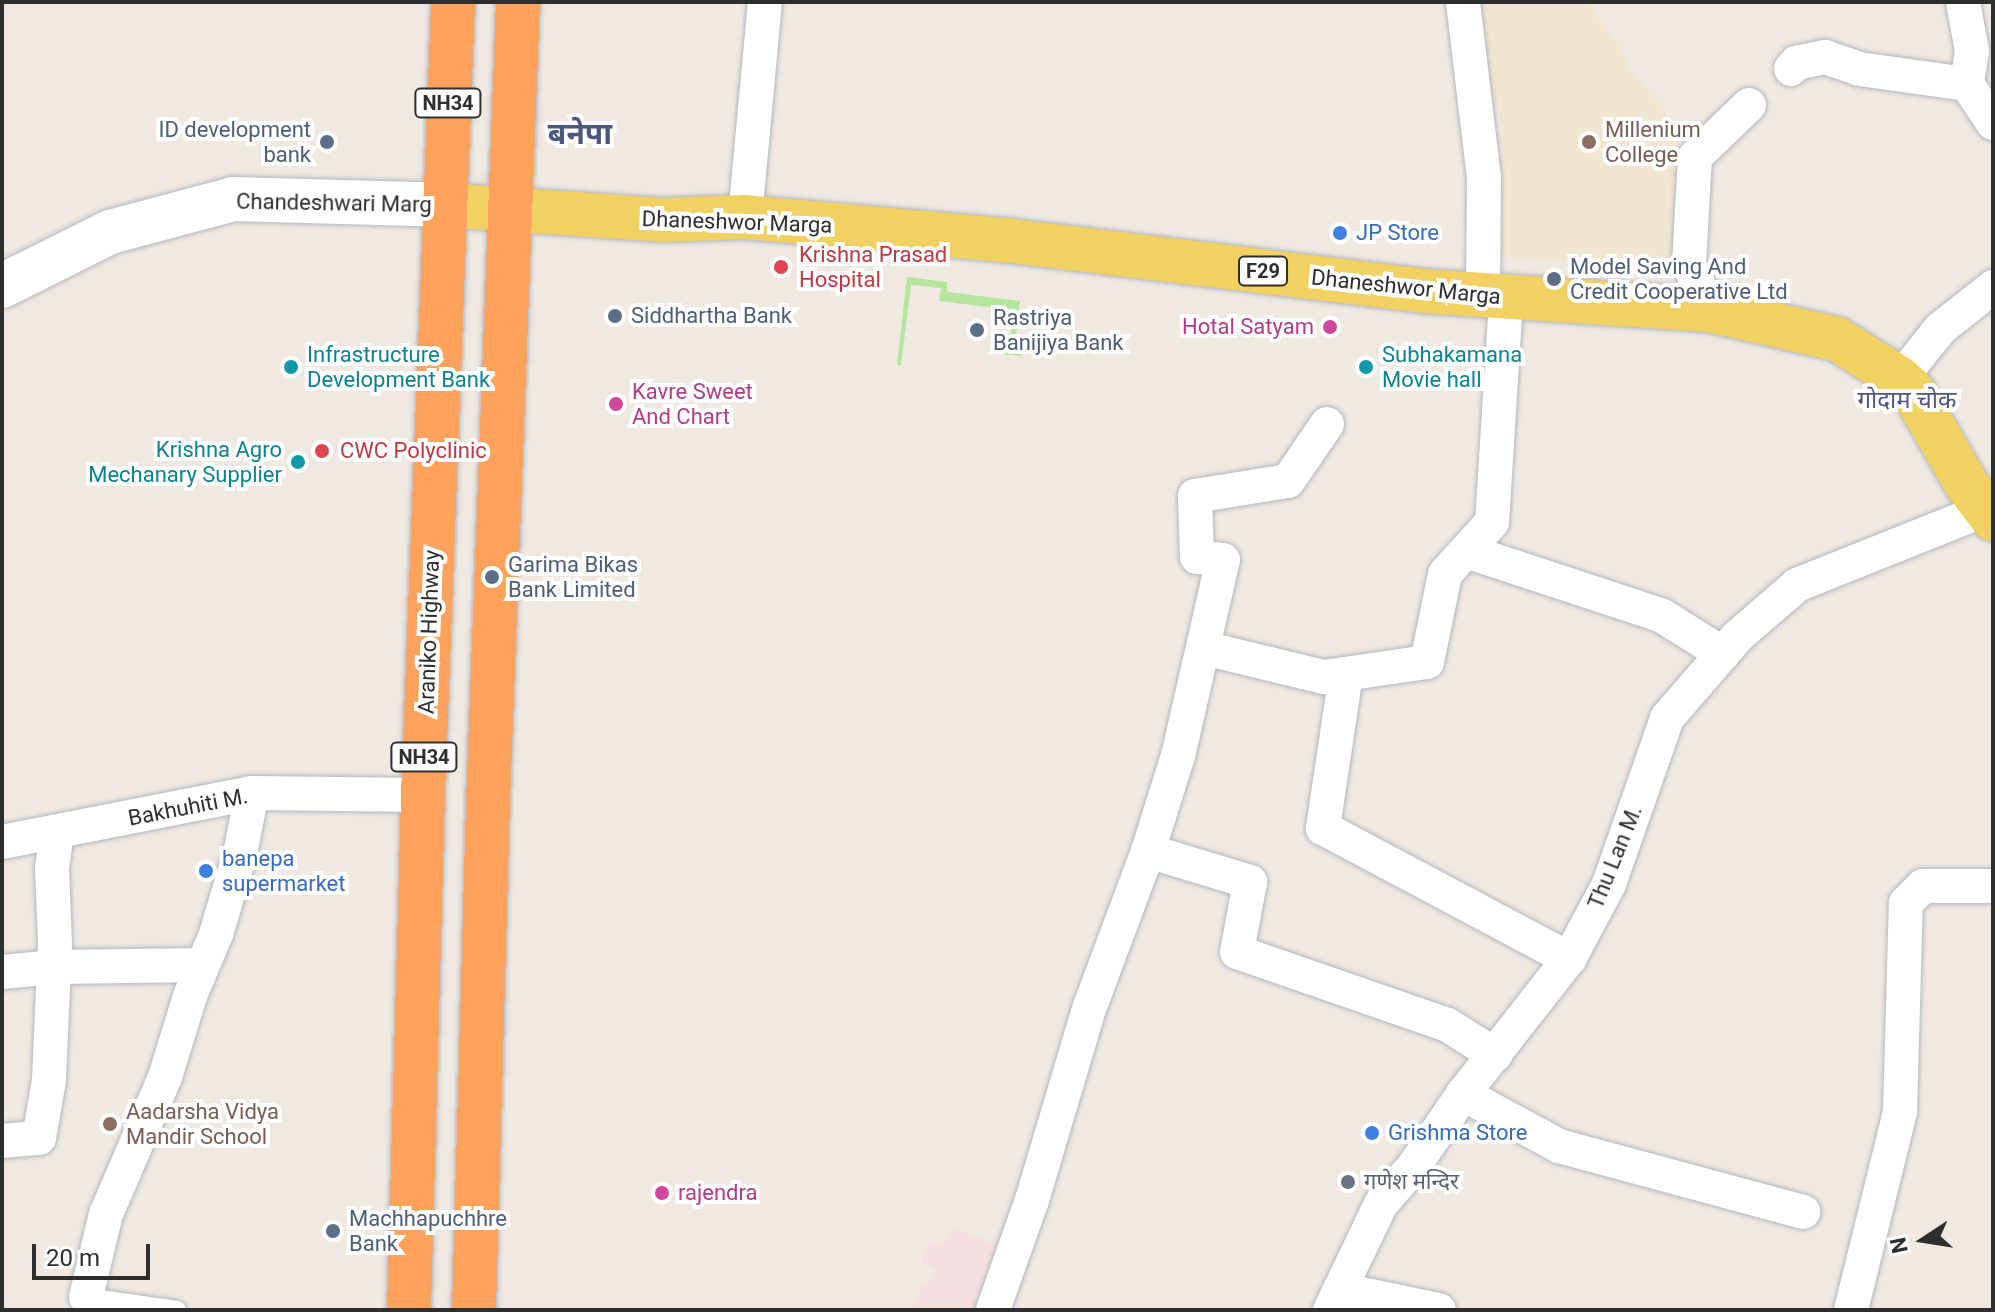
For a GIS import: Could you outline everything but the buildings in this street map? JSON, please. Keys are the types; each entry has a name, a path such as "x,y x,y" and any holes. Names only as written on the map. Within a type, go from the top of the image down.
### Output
{"highway":[{"name":"Araniko Highway","path":"409,1310 423,795 453,2"},
{"name":"NH34","path":"474,1310 518,2"}],"main road":[{"name":"Dhaneshwor Marga","path":"443,205 661,220 745,217 1004,240 1494,297 1709,310 1837,339 1900,379 1912,390 1967,485 1990,514"}],"street":[{"path":"745,217 765,2"},
{"path":"1204,648 1324,677 1427,662 1445,574 1492,522 1494,297 1463,2"},
{"path":"1791,69 1796,63 1825,57 1859,69 1984,101 1963,2"},
{"path":"1709,310 1689,264 1695,157 1749,105"},
{"name":"Chandeshwari Marg","path":"2,286 110,232 233,199 443,205"},
{"path":"1900,379 1940,329 1993,287"},
{"path":"993,1310 1032,1200 1089,1009 1148,851 1178,756 1223,560 1197,557 1195,496 1288,481 1327,424"},
{"name":"Thu Lan M.","path":"1336,1300 1381,1204 1414,1166 1463,1094 1569,959 1609,884 1667,718 1738,636 1797,585 1990,514"},
{"path":"1466,551 1661,615 1723,654"},
{"path":"1346,674 1323,828 1569,959"},
{"path":"84,1303 106,1214 165,1077 232,885 252,793"},
{"name":"Bakhuhiti M.","path":"2,842 252,793 423,795"},
{"path":"2,1141 39,1138 49,1080 55,967 52,868 57,832"},
{"path":"1148,851 1250,882 1237,952 1448,1025 1495,1055"},
{"path":"1851,1310 1900,1112 1906,903 1923,886 1993,886"},
{"path":"2,972 55,967 202,965"},
{"path":"1463,1094 1559,1146 1803,1212"},
{"path":"1336,1300 1439,1310"}],"lane":[{"path":"84,1303 177,1310"}],"shaded area":[{"name":"Millenium College","path":"1467,2 1588,2 1622,50 1631,72 1663,106 1682,159 1688,269 1501,257 1502,126"},
{"path":"951,1228 1004,1247 980,1310 913,1310 923,1283 928,1284 934,1269 921,1263 929,1241 944,1246"}],"green space":[{"path":"907,277 947,282 947,292 1020,301 1016,337 1023,338 1021,356 1002,354 1005,334 1011,334 1013,310 939,301 941,288 911,285 901,365 897,365"}],"place":[{"name":"ID development bank","path":"327,142"},
{"name":"Millenium College","path":"1589,142"},
{"name":"JP Store","path":"1340,233"},
{"name":"Krishna Prasad Hospital","path":"781,267"},
{"name":"Model Saving And Credit Cooperative Ltd","path":"1554,279"},
{"name":"Siddhartha Bank","path":"615,316"},
{"name":"Hotal Satyam","path":"1330,327"},
{"name":"Rastriya Banijiya Bank","path":"977,330"},
{"name":"Infrastructure Development Bank","path":"291,367"},
{"name":"Subhakamana Movie hall","path":"1366,367"},
{"name":"Kavre Sweet And Chart","path":"616,404"},
{"name":"CWC Polyclinic","path":"322,451"},
{"name":"Krishna Agro Mechanary Supplier","path":"298,462"},
{"name":"Garima Bikas Bank Limited","path":"492,577"},
{"name":"banepa supermarket","path":"206,871"},
{"name":"Aadarsha Vidya Mandir School","path":"110,1124"},
{"name":"Grishma Store","path":"1372,1133"},
{"name":"गणेश मन्दिर","path":"1348,1182"},
{"name":"rajendra","path":"662,1193"},
{"name":"Machhapuchhre Bank","path":"333,1231"}],"district":[{"name":"बनेपा","path":"580,134"},
{"name":"गाेदाम चाेक","path":"1907,401"}]}
